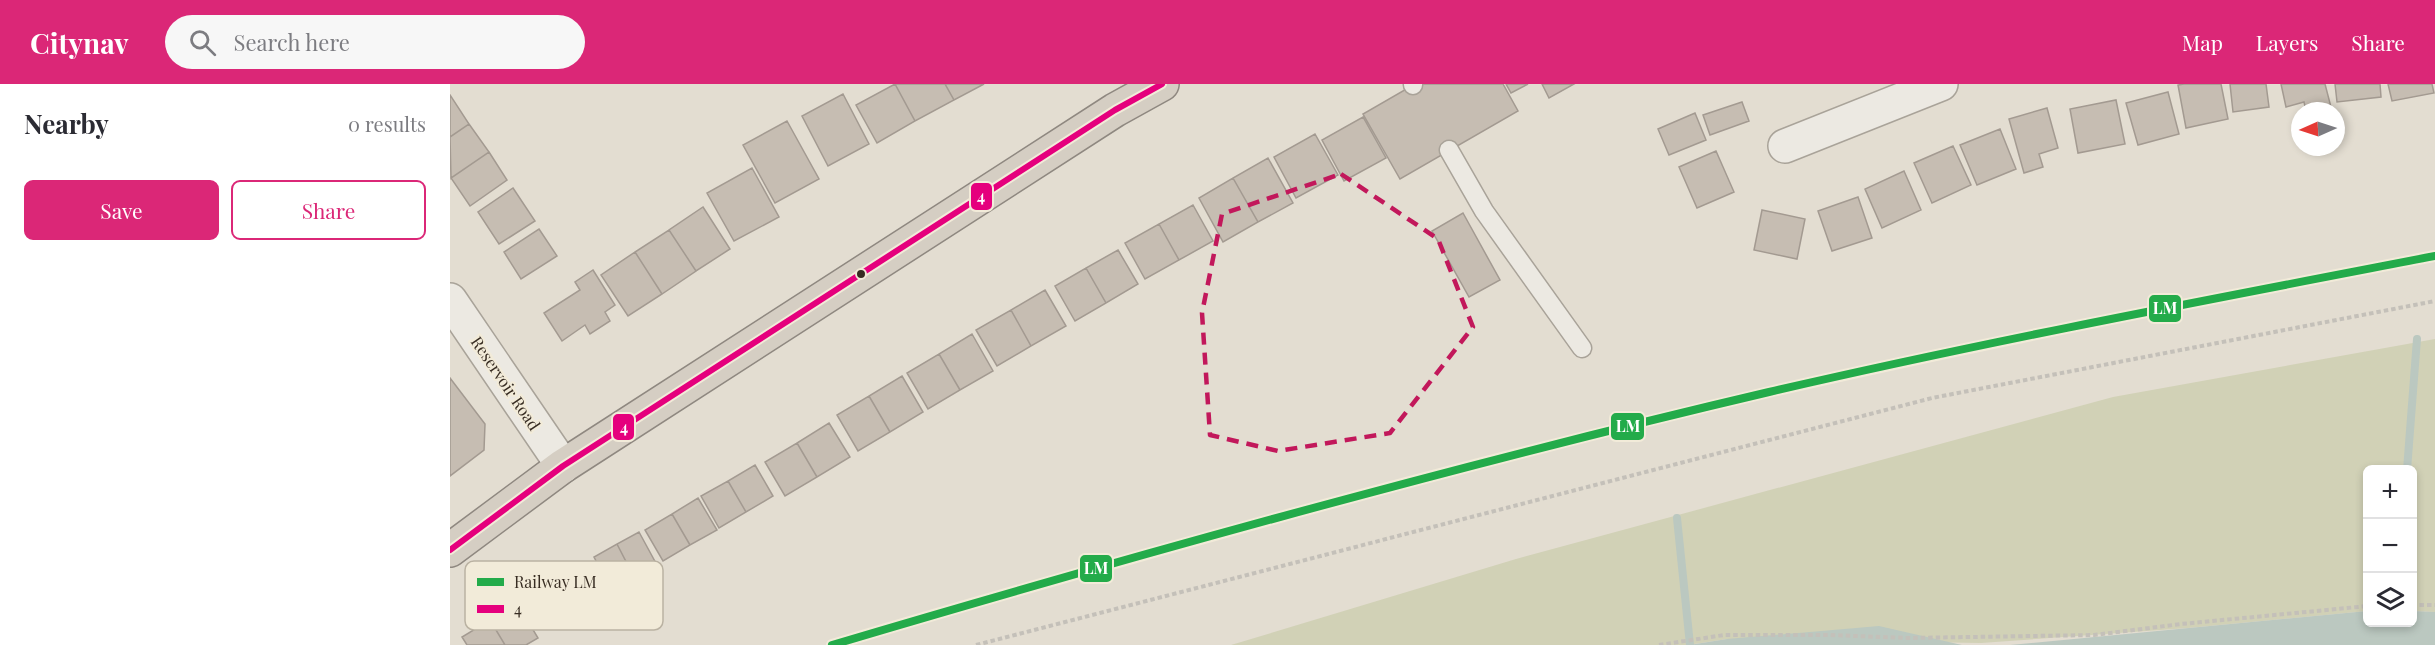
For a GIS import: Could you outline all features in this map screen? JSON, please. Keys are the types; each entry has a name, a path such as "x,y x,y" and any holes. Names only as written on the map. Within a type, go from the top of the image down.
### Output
{"highway":[{"path":"450,550 563,466 1114,110 1162,84"}],"street":[{"path":"1785,146 1941,84"},
{"name":"Reservoir Road","path":"450,300 563,466"}],"lane":[{"path":"1449,150 1484,211 1582,348"}],"path":[{"path":"976,645 1932,398 2435,301"},
{"path":"2417,605 2435,605"},
{"path":"1659,645 1724,635 1908,638 2094,635 2363,606"}],"highlighted area":[{"path":"1341,174 1438,239 1473,327 1390,433 1278,451 1210,435 1202,313 1222,214"}],"green space":[{"path":"2435,339 2435,612 2417,611 2417,465 2363,465 2363,611 2188,628 1981,643 1727,639 1688,645 1231,645 1516,559 2113,397"}],"shaded area":[{"path":"2363,611 2363,627 2417,627 2417,611 2435,612 2435,645 2010,645"},
{"path":"1879,626 1962,645 1689,645 1727,639"}],"building":[{"path":"895,84 915,121 877,143 856,105"},
{"path":"895,84 945,84 954,100 915,121"},
{"path":"945,84 984,84 954,100"},
{"path":"1415,84 1503,84 1518,111 1400,179 1363,114"},
{"path":"1506,84 1528,84 1511,93"},
{"path":"1542,84 1574,84 1549,98"},
{"path":"2221,84 2228,119 2186,128 2178,85"},
{"path":"2230,84 2266,84 2269,107 2233,112"},
{"path":"2281,84 2325,84 2330,102 2291,102 2291,106 2286,107"},
{"path":"2335,84 2380,84 2381,97 2337,102"},
{"path":"2388,84 2432,84 2434,93 2392,101"},
{"path":"2168,92 2179,134 2138,145 2126,103"},
{"path":"843,94 869,144 828,166 802,116"},
{"path":"450,95 469,124 450,137"},
{"path":"2116,100 2125,144 2078,153 2070,109"},
{"path":"1742,102 1749,121 1710,135 1703,115"},
{"path":"2047,108 2058,148 2039,154 2043,167 2024,173 2009,119"},
{"path":"1695,113 1706,140 1669,155 1658,129"},
{"path":"1363,117 1386,158 1344,181 1322,140"},
{"path":"787,121 819,179 775,203 743,145"},
{"path":"469,124 489,152 451,178 450,137"},
{"path":"2000,129 2016,169 1977,185 1960,145"},
{"path":"1315,134 1338,175 1296,198 1274,157"},
{"path":"1953,146 1971,185 1932,203 1914,163"},
{"path":"1716,151 1734,192 1697,208 1679,167"},
{"path":"489,152 507,180 470,206 451,178"},
{"path":"1268,158 1293,203 1258,222 1233,178"},
{"path":"752,168 779,217 734,241 707,193"},
{"path":"1904,171 1921,210 1882,228 1865,189"},
{"path":"1233,178 1258,222 1223,242 1199,198"},
{"path":"513,188 535,221 499,244 478,212"},
{"path":"1858,197 1872,238 1832,251 1818,211"},
{"path":"1193,205 1213,241 1179,260 1159,224"},
{"path":"703,207 730,249 696,271 669,230"},
{"path":"1762,210 1805,219 1797,259 1754,250"},
{"path":"1463,213 1500,280 1469,297 1432,231"},
{"path":"1159,224 1179,260 1145,279 1125,243"},
{"path":"539,229 557,256 521,279 504,252"},
{"path":"669,230 696,271 662,294 635,252"},
{"path":"1118,250 1138,284 1106,303 1086,268"},
{"path":"635,252 662,294 628,316 601,275"},
{"path":"1086,268 1106,303 1075,321 1055,286"},
{"path":"593,270 615,305 605,312 610,321 590,334 585,325 562,341 544,313 580,290 575,282"},
{"path":"1045,290 1066,326 1031,346 1011,310"},
{"path":"1011,310 1031,346 997,366 976,330"},
{"path":"972,334 993,371 960,390 939,354"},
{"path":"939,354 960,390 928,409 907,373"},
{"path":"902,376 923,412 890,432 869,396"},
{"path":"450,378 485,424 484,450 450,476"},
{"path":"869,396 890,432 858,451 837,415"},
{"path":"829,423 850,457 817,477 797,443"},
{"path":"797,443 817,477 785,496 765,462"},
{"path":"755,465 773,496 746,512 728,481"},
{"path":"728,481 746,512 719,528 701,496"},
{"path":"698,498 717,530 690,545 672,514"},
{"path":"672,514 690,545 663,561 645,530"},
{"path":"639,532 655,561 626,561 617,544"},
{"path":"617,544 626,561 596,561 594,557"},
{"path":"474,630 496,630 505,645 467,645 462,637"},
{"path":"496,630 533,630 538,638 526,645 505,645"}],"waterway":[{"path":"2407,465 2417,339"},
{"path":"1677,518 1690,645"}],"rail line":[{"name":"LM","path":"832,645 1299,512 1651,420 1935,355 2435,256"}],"transit line":[{"name":"4","path":"450,550 563,466 1115,110 1162,84"}]}
